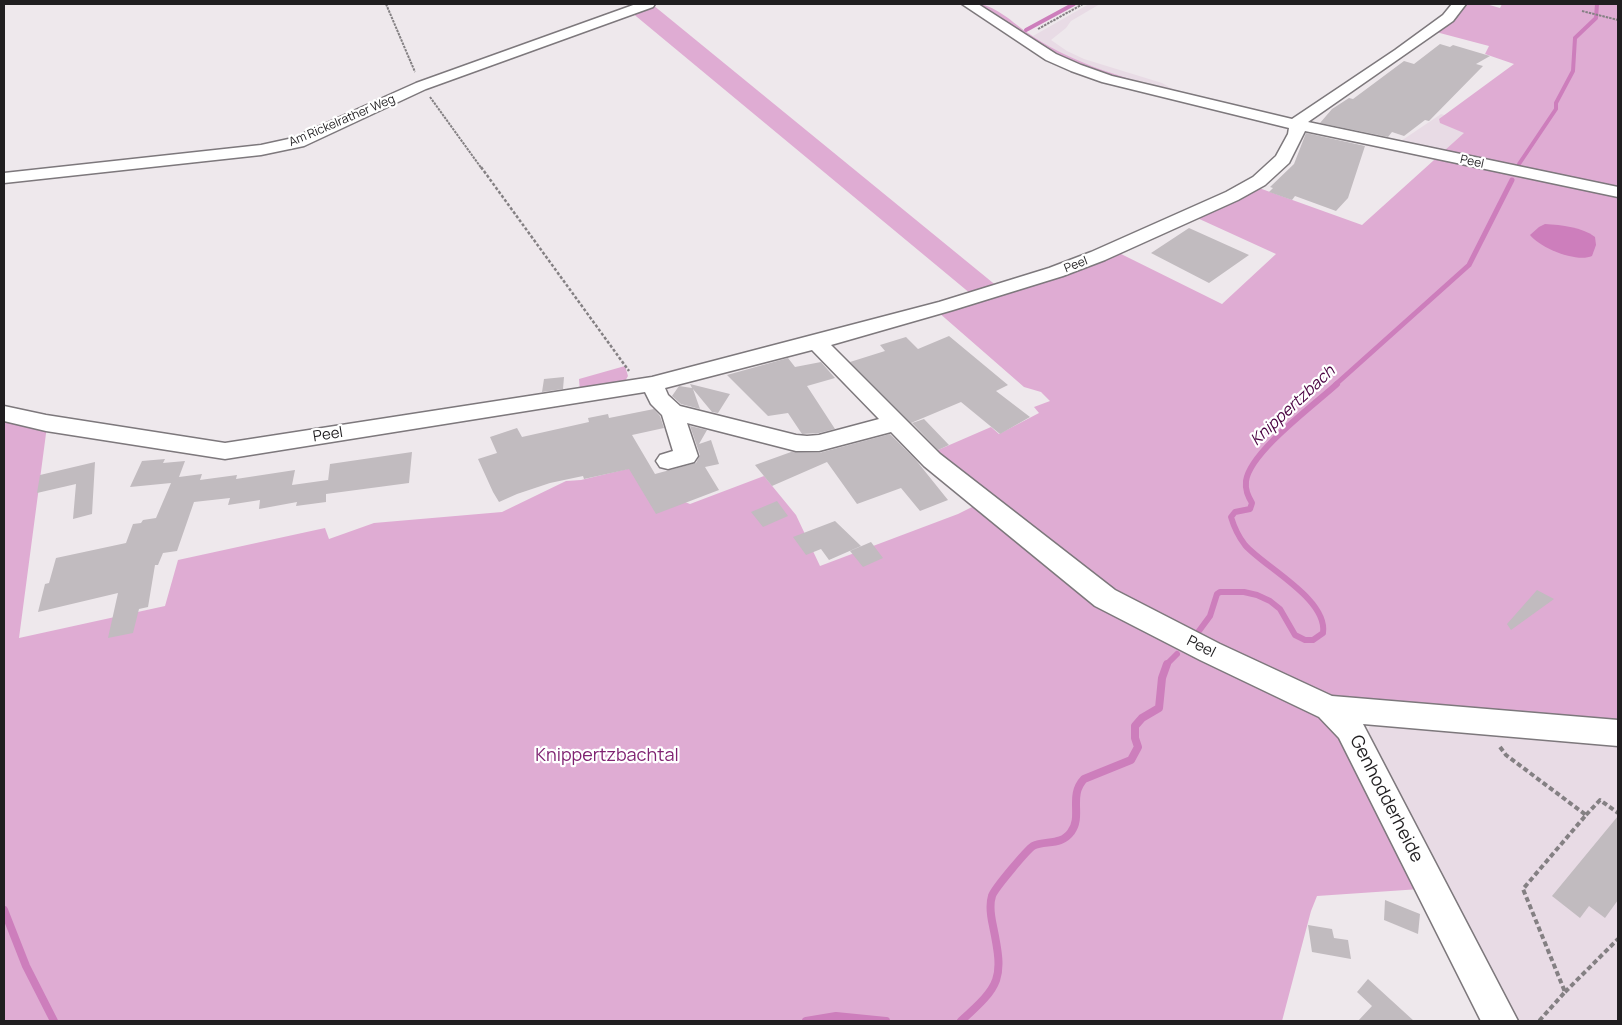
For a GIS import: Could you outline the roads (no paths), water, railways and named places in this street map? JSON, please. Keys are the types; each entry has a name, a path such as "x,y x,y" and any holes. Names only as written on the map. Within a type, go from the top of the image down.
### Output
{"street":[{"name":"Am Rickelrather Weg","path":"12,177 279,146 298,142 421,86 648,4"},
{"name":"Peel","path":"968,4 1051,57 1107,79 1182,99 1297,125 1618,192"},
{"path":"1297,125 1298,122 1448,18 1459,4"},
{"name":"Peel","path":"4,414 46,423 225,451 646,385 816,342 1033,280 1098,256 1232,196 1258,181 1283,158 1296,134 1297,125"},
{"name":"Peel","path":"816,342 932,460 1105,598 1210,652 1329,708"},
{"path":"646,385 672,412 807,444 894,423"},
{"path":"668,461 686,456 672,412"},
{"name":"Genhodderheide","path":"1329,708 1618,732"},
{"name":"Genhodderheide","path":"1329,708 1350,729 1500,1021"}],"waterway":[{"path":"1026,30 1074,4"},
{"name":"Knippertzbach","path":"1519,164 1556,109 1556,103 1573,71 1575,38 1596,18 1597,4"},
{"name":"Knippertzbach","path":"1335,385 1469,265 1512,180"},
{"name":"Knippertzbach","path":"1196,635 1210,616 1217,594 1220,592 1244,592 1270,601 1280,609 1295,635 1305,640 1313,640 1323,633 1322,620 1316,608 1293,584 1245,545 1236,531 1231,517 1235,512 1250,509 1252,503 1247,493 1246,481 1250,469 1270,443 1337,384"},
{"name":"Knippertzbach","path":"1167,664 1177,654"},
{"name":"Knippertzbach","path":"961,1021 992,989 996,980 998,958 990,907 994,892 1033,846 1058,841 1071,832 1076,819 1077,792 1084,779 1131,760 1138,747 1135,738 1135,726 1142,718 1159,708 1162,678 1167,664"},
{"name":"Knippertzbach","path":"4,910 26,966 54,1021"},
{"name":"Knippertzbach","path":"806,1021 836,1016 886,1021"}],"park label":[{"name":"Knippertzbachtal","path":"607,756"}]}
